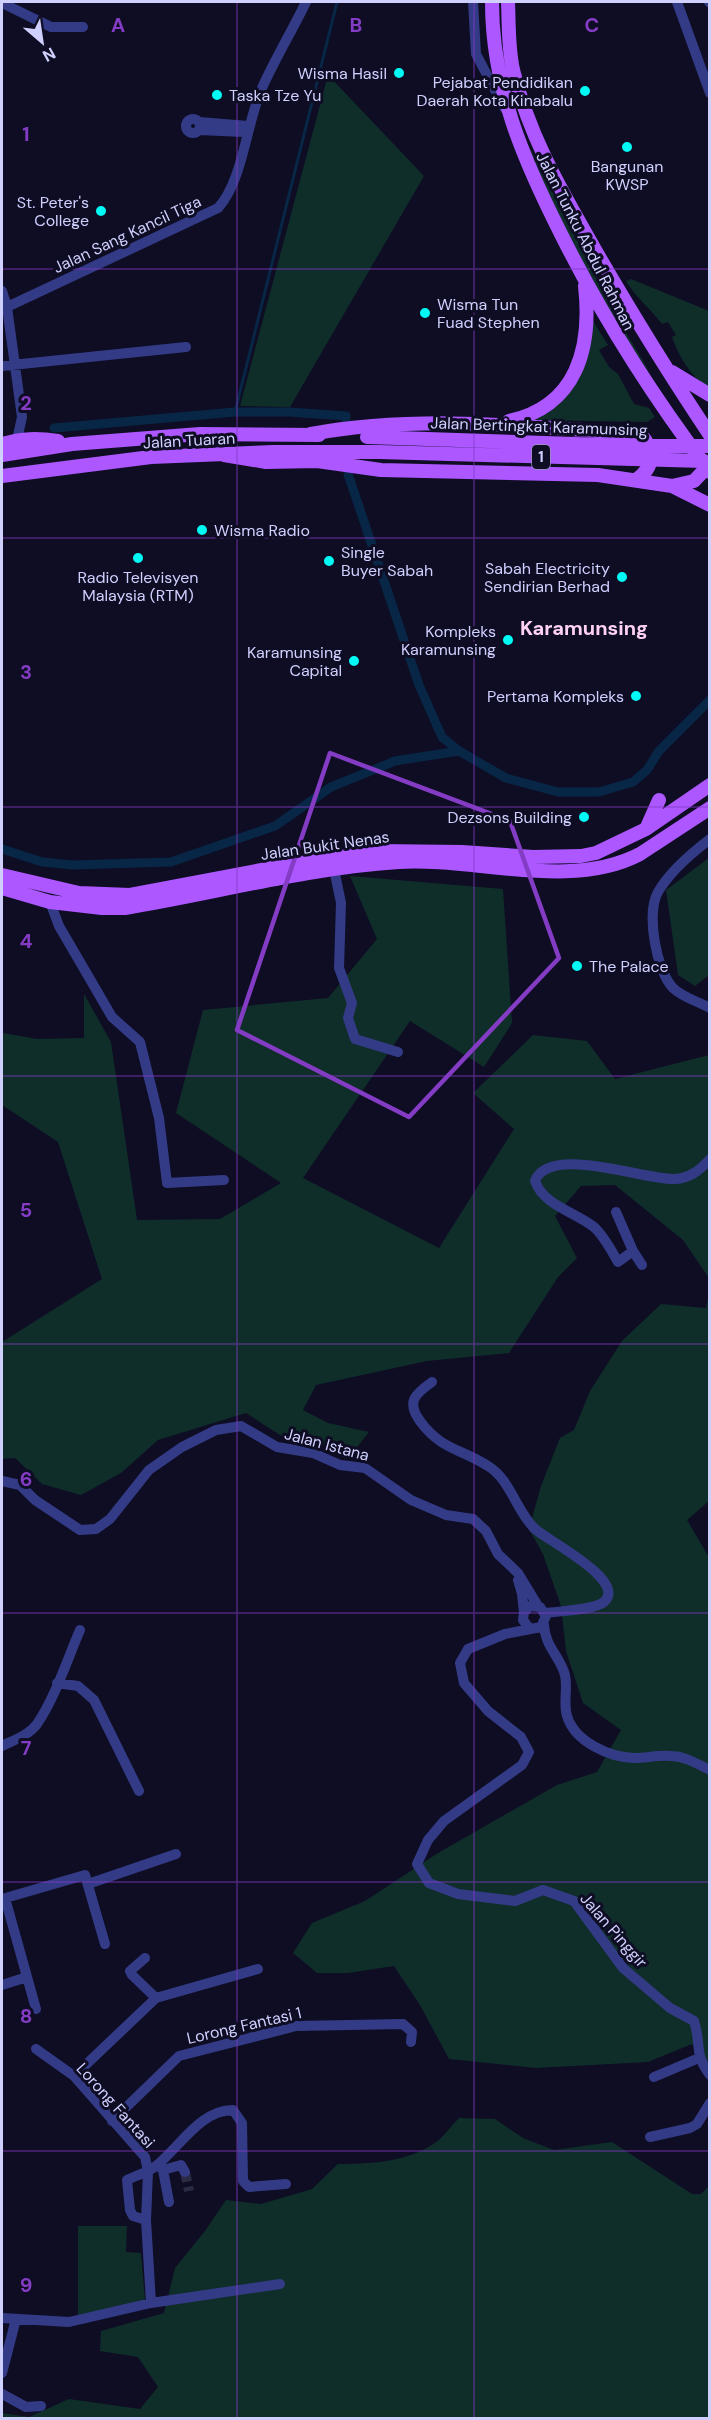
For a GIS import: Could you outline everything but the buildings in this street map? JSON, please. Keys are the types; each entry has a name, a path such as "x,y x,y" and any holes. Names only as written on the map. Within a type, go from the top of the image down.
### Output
{"main road":[{"name":"Jalan Tunku Abdul Rahman","path":"492,2 495,51 508,114 534,178 584,280 620,343 709,467"},
{"name":"Jalan Tunku Abdul Rahman","path":"508,3 507,35 513,69 535,140 587,235 665,367 710,435"},
{"path":"495,424 522,418 537,411 563,391 579,364 585,345 588,316 584,280"},
{"path":"643,378 654,377 665,367 710,395"},
{"path":"311,434 344,428 395,424 495,424 640,434 649,443 652,454 645,474 636,480"},
{"name":"Jalan Tuaran","path":"2,455 72,444 200,434 311,434 368,437"},
{"name":"Jalan Bertingkat Karamunsing","path":"368,437 633,446 710,446"},
{"path":"2,444 37,438 72,444"},
{"name":"Jalan Tuaran","path":"2,476 151,458 273,452 379,452"},
{"name":"Jalan Bertingkat Karamunsing","path":"379,452 709,467"},
{"path":"224,455 266,462 317,461 381,470 598,475 672,486 710,505"},
{"path":"672,486 694,481 709,467"},
{"name":"Jalan Bukit Nenas","path":"2,875 79,893 130,895 298,863 378,851 462,852 533,857 581,856 596,853 646,829 710,785"},
{"path":"646,829 653,818 658,800"},
{"path":"670,813 682,818 710,801"},
{"name":"Jalan Bukit Nenas","path":"2,888 50,902 124,908 334,869 400,862 546,870 596,868 635,856 710,808"}],"street":[{"name":"Jalan Sang Kancil Tiga","path":"7,307 218,208 228,197 233,184 262,88 306,2"},
{"path":"472,2 476,54 508,114"},
{"path":"677,2 710,93"},
{"path":"2,3 51,27 83,27"},
{"path":"199,126 248,129"},
{"path":"2,291 7,307 22,417 17,440"},
{"path":"2,366 186,347"},
{"path":"22,417 30,432 37,438"},
{"path":"710,839 687,858 657,893 653,931 661,968 674,989 710,1008"},
{"path":"334,869 341,903 339,968 352,1003 348,1018 353,1034 355,1039 398,1052"},
{"path":"50,902 59,926 112,1017 140,1042 159,1118 167,1184 224,1180"},
{"path":"633,1251 618,1262 594,1228 542,1195 535,1181 537,1176 544,1170 558,1165 601,1166 629,1173 674,1179 700,1170 710,1159"},
{"path":"616,1212 633,1251 642,1265"},
{"path":"432,1382 418,1392 413,1401 413,1411 431,1435 450,1448 488,1466 504,1483 531,1525 596,1571 608,1588 605,1602 596,1605 543,1615 530,1606 523,1614"},
{"name":"Jalan Istana","path":"2,1481 20,1485 49,1510 80,1530 96,1529 110,1520 149,1470 182,1447 216,1430 241,1426 277,1447 313,1453 340,1465 365,1468 374,1472 411,1500 446,1515 473,1519 480,1524 498,1554 518,1573 543,1615 548,1646 564,1672 567,1716 576,1732 590,1746 631,1758 671,1756 684,1758 710,1770"},
{"path":"514,1571 521,1586 524,1623 548,1646"},
{"name":"Jalan Pinggir","path":"505,1634 523,1614"},
{"path":"530,1628 538,1629 543,1615"},
{"name":"Jalan Pinggir","path":"530,1628 505,1634 468,1649 460,1663 464,1683 488,1711 521,1737 529,1752 522,1765 444,1821 428,1840 417,1864 429,1882 458,1894 515,1901 543,1890 574,1901 623,1968 670,2008 694,2021 700,2036 698,2056"},
{"path":"2,1746 25,1735 36,1725 80,1630"},
{"path":"57,1683 78,1686 94,1700 139,1791"},
{"path":"36,2008 3,1899 86,1880 176,1854"},
{"path":"86,1880 105,1944"},
{"path":"145,1958 130,1971 156,1998"},
{"path":"74,2076 156,1998 258,1970"},
{"path":"2,1985 27,1977"},
{"name":"Lorong Fantasi 1","path":"112,2121 179,2056 296,2026 403,2024 412,2032 411,2042"},
{"name":"Lorong Fantasi","path":"36,2049 74,2076 145,2157 148,2172 146,2220 151,2303"},
{"path":"654,2077 698,2056 710,2075"},
{"path":"650,2137 698,2124 710,2103"},
{"path":"161,2168 207,2118 222,2110 233,2110 242,2123 243,2181 245,2185 249,2187 286,2184"},
{"path":"146,2220 133,2216 130,2210 127,2180 161,2168 181,2166 185,2172"},
{"path":"161,2168 169,2202"},
{"path":"2,2318 69,2322 151,2303 280,2284"},
{"path":"2,2373 16,2319"},
{"path":"2,2394 26,2407 41,2406"}],"highlighted area":[{"path":"330,753 510,821 559,958 409,1117 237,1030"}],"green space":[{"path":"328,75 424,176 290,407 240,406"},
{"path":"527,143 620,323 651,374 632,349 597,289 535,170"},
{"path":"631,279 709,311 709,389 696,378 682,359 672,337 676,335 668,322 662,324 630,287 626,281"},
{"path":"593,321 608,345 599,350 609,367 618,374 634,404 649,408 655,417 647,422 531,420 563,393"},
{"path":"709,858 709,975 695,986 678,975 666,890"},
{"path":"350,876 503,889 512,1023 484,1067 410,1021 303,1178 439,1248 514,1129 473,1093 533,1035 587,1041 615,1079 709,1055 709,1278 683,1240 615,1185 581,1186 555,1216 577,1258 558,1277 509,1353 427,1361 316,1385 303,1410 328,1423 369,1432 354,1451 283,1437 246,1413 158,1440 121,1473 81,1495 42,1484 15,1458 2,1459 2,1342 102,1279 58,1142 2,1105 3,1033 37,1039 84,1038 84,994 111,1042 137,1220 220,1219 281,1183 176,1113 203,1010 328,998 377,939"},
{"path":"709,1293 709,1501 687,1520 710,1559 709,2067 692,2044 648,2062 536,2068 449,2059 420,2005 394,1966 348,1973 317,1973 293,1953 312,1923 365,1901 438,1853 557,1785 597,1772 621,1730 583,1703 566,1651 561,1606 543,1554 529,1529 541,1486 560,1438 574,1430 590,1391 622,1341 661,1304 706,1308"},
{"path":"459,2118 495,2119 523,2138 554,2150 612,2142 692,2194 701,2194 709,2186 709,2418 2,2418 2,2413 29,2417 69,2399 140,2409 158,2387 138,2357 100,2351 101,2331 164,2313 175,2268 226,2200 261,2204 312,2189 338,2164 378,2162 417,2153 440,2139"},
{"path":"78,2226 127,2226 126,2252 141,2253 145,2300 78,2318"}],"waterway":[{"path":"235,412 337,2"},
{"path":"54,428 235,412 289,412 346,416 346,420"},
{"path":"348,474 419,685 442,737 459,751 506,778 558,792 599,792 633,782 647,770 659,751 710,700"},
{"path":"2,849 42,862 73,865 171,862 275,826 331,787 395,761 459,751"}],"tunnel":[{"path":"185,2172 189,2191"}],"place":[{"name":"Wisma Hasil","path":"399,73"},
{"name":"Pejabat Pendidikan Daerah Kota Kinabalu","path":"585,91"},
{"name":"Taska Tze Yu","path":"217,95"},
{"name":"Bangunan KWSP","path":"627,147"},
{"name":"St. Peter's College","path":"101,211"},
{"name":"Wisma Tun Fuad Stephen","path":"425,313"},
{"name":"Wisma Radio","path":"202,530"},
{"name":"Radio Televisyen Malaysia (RTM)","path":"138,558"},
{"name":"Single Buyer Sabah","path":"329,561"},
{"name":"Sabah Electricity Sendirian Berhad","path":"622,577"},
{"name":"Kompleks Karamunsing","path":"508,640"},
{"name":"Karamunsing Capital","path":"354,661"},
{"name":"Pertama Kompleks","path":"636,696"},
{"name":"Dezsons Building","path":"584,817"},
{"name":"The Palace","path":"577,966"}],"district":[{"name":"Karamunsing","path":"584,628"}]}
